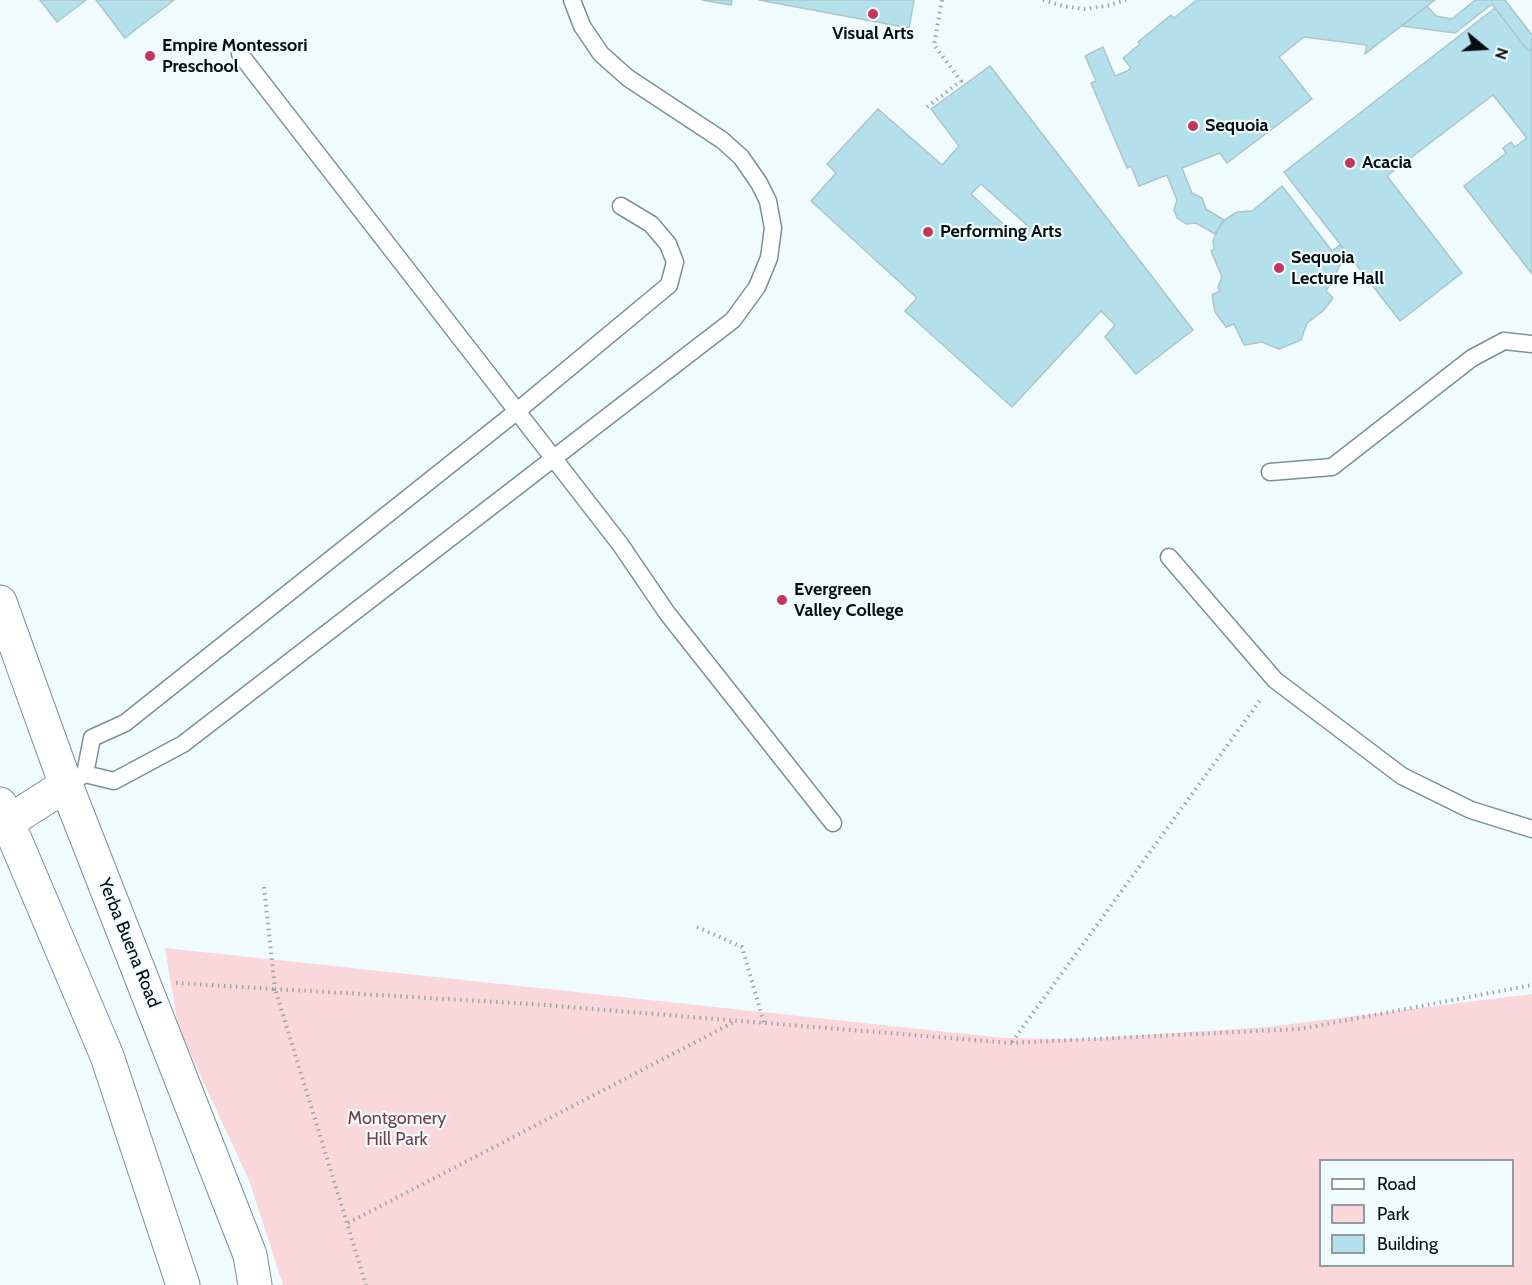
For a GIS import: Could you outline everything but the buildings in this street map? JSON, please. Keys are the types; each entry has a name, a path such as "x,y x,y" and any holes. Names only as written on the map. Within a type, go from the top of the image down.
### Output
{"street":[{"name":"Yerba Buena Road","path":"0,602 76,779 250,1255 255,1285"},
{"path":"76,779 4,813 107,1056 183,1285"}],"lane":[{"path":"572,0 582,26 601,54 628,78 722,140 741,157 768,201 773,228 769,258 757,288 733,320 183,744 114,781 76,779 92,738 125,723 516,412 669,285 675,262 668,244 651,224 621,206"},
{"path":"240,54 620,544 667,614 833,823"},
{"path":"1270,472 1332,467 1472,358 1504,341 1532,344"},
{"path":"1169,557 1275,680 1402,776 1471,810 1532,829"}],"path":[{"path":"927,107 961,81 934,45 942,0"},
{"path":"1044,0 1084,9 1126,0"},
{"path":"1011,1043 1275,680"},
{"path":"264,887 275,989 366,1285"},
{"path":"697,927 742,947 764,1023"},
{"path":"169,983 532,1004 1011,1043 1300,1029 1532,985"},
{"path":"348,1223 738,1020"}],"green space":[{"name":"Montgomery Hill Park","path":"165,948 1004,1038 1082,1039 1267,1027 1532,994 1532,1285 283,1285 249,1180 178,1027"}],"place":[{"name":"Visual Arts","path":"873,14"},
{"name":"Empire Montessori Preschool","path":"150,56"},
{"name":"Sequoia","path":"1193,126"},
{"name":"Acacia","path":"1350,163"},
{"name":"Performing Arts","path":"928,232"},
{"name":"Sequoia Lecture Hall","path":"1279,268"},
{"name":"Evergreen Valley College","path":"782,600"}]}
